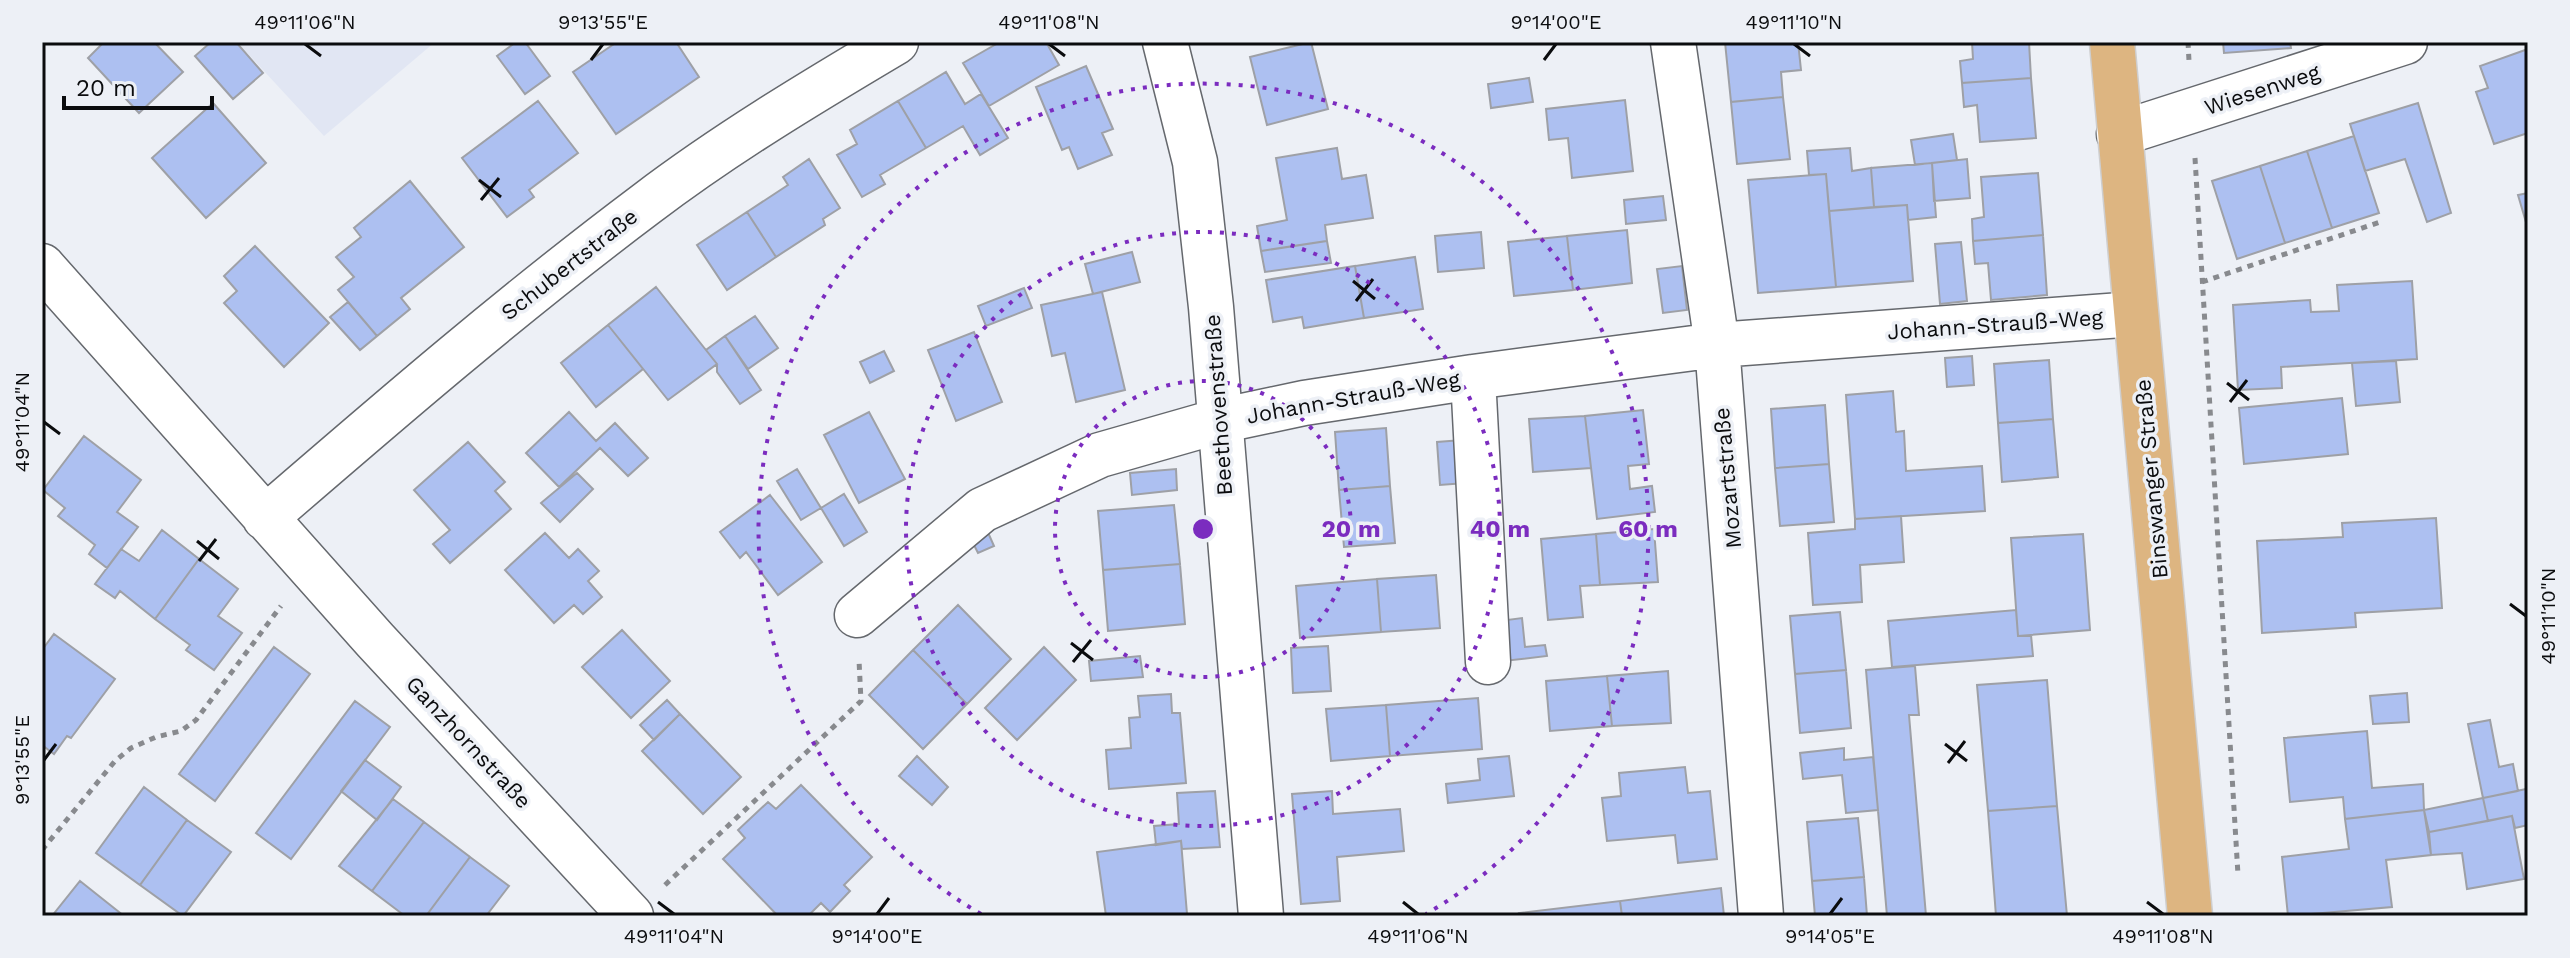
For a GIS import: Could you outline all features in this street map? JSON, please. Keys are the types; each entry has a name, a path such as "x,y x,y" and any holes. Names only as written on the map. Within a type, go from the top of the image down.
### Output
{"main road":[{"name":"Binswanger Straße","path":"2112,42 2190,916"}],"street":[{"name":"Schubertstraße","path":"265,518 513,307 648,203 757,126 895,42"},
{"name":"Beethovenstraße","path":"1165,42 1195,162 1211,307 1261,916"},
{"name":"Mozartstraße","path":"1673,42 1717,345 1761,916"},
{"name":"Wiesenweg","path":"2119,134 2405,42"},
{"name":"Ganzhornstraße","path":"42,266 310,566 643,905"},
{"name":"Johann-Strauß-Weg","path":"857,615 982,510 1100,455 1219,421 1304,403 1473,377 1717,345 2135,314"},
{"name":"Johann-Strauß-Weg","path":"1473,377 1488,662"}],"path":[{"path":"2188,42 2239,884"},
{"path":"2202,282 2383,221"},
{"path":"43,848 115,761 131,748 181,731 196,720 310,566"},
{"path":"643,905 861,701 857,615"}],"shaded area":[{"path":"237,42 435,42 324,136"}],"building":[{"path":"104,42 154,42 183,72 139,113 88,58"},
{"path":"211,42 236,42 263,73 233,99 195,56"},
{"path":"516,42 525,42 550,76 525,94 497,56"},
{"path":"617,42 676,42 699,77 616,134 573,72"},
{"path":"1000,42 1046,42 1059,65 989,106 963,63"},
{"path":"1311,42 1328,109 1267,125 1250,57"},
{"path":"1725,42 1798,42 1801,70 1781,72 1783,97 1731,102"},
{"path":"1972,42 2029,42 2031,78 1962,83 1960,61 1973,59"},
{"path":"2223,42 2290,42 2291,48 2224,53"},
{"path":"2528,49 2528,133 2494,144 2476,92 2488,88 2480,66"},
{"path":"1086,66 1113,129 1102,133 1112,155 1078,169 1069,147 1062,150 1036,87"},
{"path":"946,72 965,104 981,94 1008,138 980,155 963,126 926,148 898,101"},
{"path":"1529,78 1533,102 1491,108 1488,84"},
{"path":"2031,78 2036,138 1980,142 1977,105 1964,107 1962,83"},
{"path":"1783,97 1790,159 1737,164 1731,102"},
{"path":"1625,100 1633,171 1572,178 1568,138 1549,140 1546,109"},
{"path":"538,101 578,153 529,190 534,197 507,217 462,158"},
{"path":"898,101 926,148 880,175 885,184 862,197 837,155 857,144 850,130"},
{"path":"213,103 266,163 206,218 152,158"},
{"path":"2418,103 2451,213 2427,222 2405,159 2365,171 2350,124"},
{"path":"1953,134 1957,160 1915,165 1911,140"},
{"path":"2354,136 2379,213 2332,228 2307,151"},
{"path":"1337,148 1342,179 1366,175 1373,218 1325,225 1327,241 1261,251 1257,226 1287,220 1276,158"},
{"path":"1850,148 1852,171 1871,168 1874,207 1829,211 1826,174 1809,175 1807,151"},
{"path":"2307,151 2332,228 2285,243 2260,166"},
{"path":"809,159 840,208 823,219 825,225 776,257 747,212 788,185 783,177"},
{"path":"1967,159 1970,198 1934,201 1932,163"},
{"path":"1932,163 1936,217 1908,220 1907,205 1874,207 1871,168"},
{"path":"2260,166 2285,243 2237,259 2212,181"},
{"path":"2038,173 2043,235 1973,241 1972,219 1984,217 1981,177"},
{"path":"1826,174 1836,287 1758,293 1748,180"},
{"path":"410,181 464,247 401,298 410,309 377,336 338,290 354,277 336,257 361,237 354,228"},
{"path":"2528,193 2528,229 2518,195"},
{"path":"1663,196 1666,220 1626,224 1624,200"},
{"path":"1907,205 1913,281 1836,287 1829,211"},
{"path":"747,212 776,257 727,290 697,245"},
{"path":"1627,230 1632,283 1573,290 1567,236"},
{"path":"1481,232 1484,268 1438,272 1435,236"},
{"path":"2043,235 2047,295 1991,300 1988,263 1975,264 1973,241"},
{"path":"1567,236 1573,290 1514,296 1508,242"},
{"path":"1327,241 1331,263 1265,272 1261,251"},
{"path":"1961,242 1967,301 1940,304 1935,244"},
{"path":"255,246 329,323 284,367 224,303 237,291 224,276"},
{"path":"1132,252 1140,282 1093,294 1085,264"},
{"path":"1415,257 1423,309 1364,318 1355,266"},
{"path":"1355,266 1364,318 1304,328 1302,317 1273,322 1266,280"},
{"path":"1682,266 1687,310 1663,313 1657,269"},
{"path":"2412,281 2417,359 2281,367 2282,388 2238,390 2233,305 2310,300 2311,312 2339,311 2337,285"},
{"path":"656,287 717,364 668,400 608,325"},
{"path":"1024,288 1032,308 986,326 978,306"},
{"path":"1102,292 1125,390 1076,402 1065,353 1052,356 1041,305"},
{"path":"348,302 377,336 360,350 330,317"},
{"path":"755,316 778,348 748,369 725,336"},
{"path":"608,325 643,369 596,407 561,363"},
{"path":"974,332 1002,402 956,421 928,350"},
{"path":"725,336 761,390 740,404 717,372 717,364 706,350"},
{"path":"884,351 894,371 870,383 860,362"},
{"path":"1972,356 1974,385 1947,387 1945,358"},
{"path":"2049,360 2053,419 1998,423 1994,364"},
{"path":"2396,361 2400,402 2356,406 2352,363"},
{"path":"1893,391 1896,432 1904,431 1906,471 1982,466 1985,511 1855,519 1846,395"},
{"path":"2342,398 2348,454 2244,464 2239,408"},
{"path":"1825,405 1829,464 1775,468 1771,409"},
{"path":"1643,410 1649,464 1628,466 1630,489 1652,486 1655,512 1597,519 1585,416"},
{"path":"569,412 596,441 615,423 648,458 628,476 600,448 559,487 526,453"},
{"path":"869,412 905,479 859,503 824,435"},
{"path":"1585,416 1591,468 1533,472 1529,419"},
{"path":"2053,419 2058,477 2002,482 1998,423"},
{"path":"1386,428 1390,486 1339,490 1335,432"},
{"path":"84,436 141,480 117,512 138,527 107,568 89,554 95,545 58,516 65,508 43,490"},
{"path":"1462,440 1465,483 1440,485 1437,442"},
{"path":"468,442 505,482 495,491 511,509 450,563 433,544 450,530 414,490"},
{"path":"1829,464 1834,522 1780,526 1775,468"},
{"path":"797,469 821,508 801,520 777,481"},
{"path":"1176,469 1177,490 1132,495 1130,473"},
{"path":"577,473 593,489 560,522 541,503"},
{"path":"1390,486 1395,543 1344,547 1339,490"},
{"path":"844,494 867,532 844,546 821,508"},
{"path":"770,495 822,562 778,595 746,552 740,558 720,532"},
{"path":"1174,505 1180,564 1103,570 1098,511"},
{"path":"1901,516 1904,562 1860,565 1862,602 1813,605 1808,533 1855,529 1855,519"},
{"path":"2436,518 2442,608 2355,613 2356,627 2262,633 2257,541 2343,537 2342,523"},
{"path":"986,528 994,546 978,553 969,535"},
{"path":"1654,529 1658,582 1600,585 1596,534"},
{"path":"162,530 199,559 155,619 120,591 115,598 95,584 121,549 139,561"},
{"path":"545,533 569,558 578,549 599,571 588,581 602,597 583,614 574,605 554,623 505,570"},
{"path":"1596,534 1600,585 1580,586 1583,617 1548,620 1541,539"},
{"path":"2083,534 2090,630 2018,636 2011,538"},
{"path":"199,559 238,589 218,616 242,633 214,670 186,650 190,645 155,619"},
{"path":"1180,564 1185,624 1108,631 1103,570"},
{"path":"1436,575 1440,628 1381,632 1377,579"},
{"path":"1377,579 1381,632 1300,638 1296,586"},
{"path":"958,605 1011,659 967,704 913,650"},
{"path":"2016,610 2018,636 2031,635 2033,656 1892,667 1888,621"},
{"path":"1840,612 1846,670 1795,674 1790,616"},
{"path":"1522,618 1525,647 1545,645 1547,656 1504,661 1499,621"},
{"path":"622,630 670,681 631,718 582,667"},
{"path":"54,634 115,679 71,738 67,736 54,754 42,745 42,650"},
{"path":"1328,646 1331,691 1293,693 1291,648"},
{"path":"274,647 310,674 215,801 179,774"},
{"path":"1044,647 1076,680 1017,740 985,708"},
{"path":"913,650 967,704 923,749 869,695"},
{"path":"1140,656 1143,677 1091,681 1089,661"},
{"path":"1915,666 1919,715 1909,715 1926,916 1887,916 1866,670"},
{"path":"1846,670 1851,728 1800,733 1795,674"},
{"path":"1668,671 1671,723 1612,726 1607,676"},
{"path":"1607,676 1612,726 1550,731 1546,681"},
{"path":"2047,680 2057,806 1988,811 1977,685"},
{"path":"2407,693 2409,722 2373,724 2370,696"},
{"path":"1171,694 1172,713 1180,713 1186,783 1109,789 1106,750 1131,748 1129,718 1140,717 1138,696"},
{"path":"1478,698 1482,749 1390,756 1386,705"},
{"path":"667,700 680,714 654,740 640,725"},
{"path":"355,701 390,727 291,859 256,833"},
{"path":"1386,705 1390,756 1331,761 1326,709"},
{"path":"680,714 741,777 703,814 642,751"},
{"path":"2490,720 2499,767 2513,764 2518,791 2483,798 2468,724"},
{"path":"2367,731 2372,788 2423,784 2424,810 2345,819 2343,797 2290,802 2284,738"},
{"path":"1844,748 1844,760 1873,757 1878,810 1846,813 1842,775 1803,779 1800,753"},
{"path":"917,756 948,787 932,805 899,776"},
{"path":"1509,756 1514,796 1448,803 1446,784 1480,780 1478,759"},
{"path":"365,760 401,787 377,820 341,791"},
{"path":"1685,767 1688,793 1710,791 1717,859 1678,863 1675,835 1607,841 1602,798 1621,796 1619,773"},
{"path":"801,785 872,857 844,885 850,891 830,912 821,903 808,916 778,916 723,859 745,838 738,830 768,802 776,809"},
{"path":"144,787 187,820 140,885 96,853"},
{"path":"2526,789 2528,825 2515,828 2512,816 2488,821 2483,798"},
{"path":"1215,791 1220,847 1182,849 1181,841 1156,845 1154,826 1179,824 1177,793"},
{"path":"1332,791 1333,814 1400,809 1404,851 1337,857 1340,901 1301,904 1292,794"},
{"path":"2483,798 2488,821 2429,832 2424,810"},
{"path":"393,799 424,822 372,891 339,866"},
{"path":"2057,806 2067,916 1996,916 1988,811"},
{"path":"2424,810 2431,855 2386,860 2392,907 2288,916 2282,857 2349,849 2345,819"},
{"path":"2512,816 2524,879 2467,889 2462,853 2431,855 2429,832"},
{"path":"1858,818 1864,877 1812,881 1807,822"},
{"path":"187,820 231,852 183,916 140,885"},
{"path":"424,822 470,857 426,916 405,916 372,891"},
{"path":"1181,841 1187,914 1106,916 1097,852"},
{"path":"470,857 509,886 486,916 426,916"},
{"path":"1864,877 1867,916 1815,916 1812,881"},
{"path":"80,881 124,916 52,916"},
{"path":"1721,888 1724,916 1622,916 1620,901"},
{"path":"1620,901 1622,916 1520,916 1519,913"}]}
